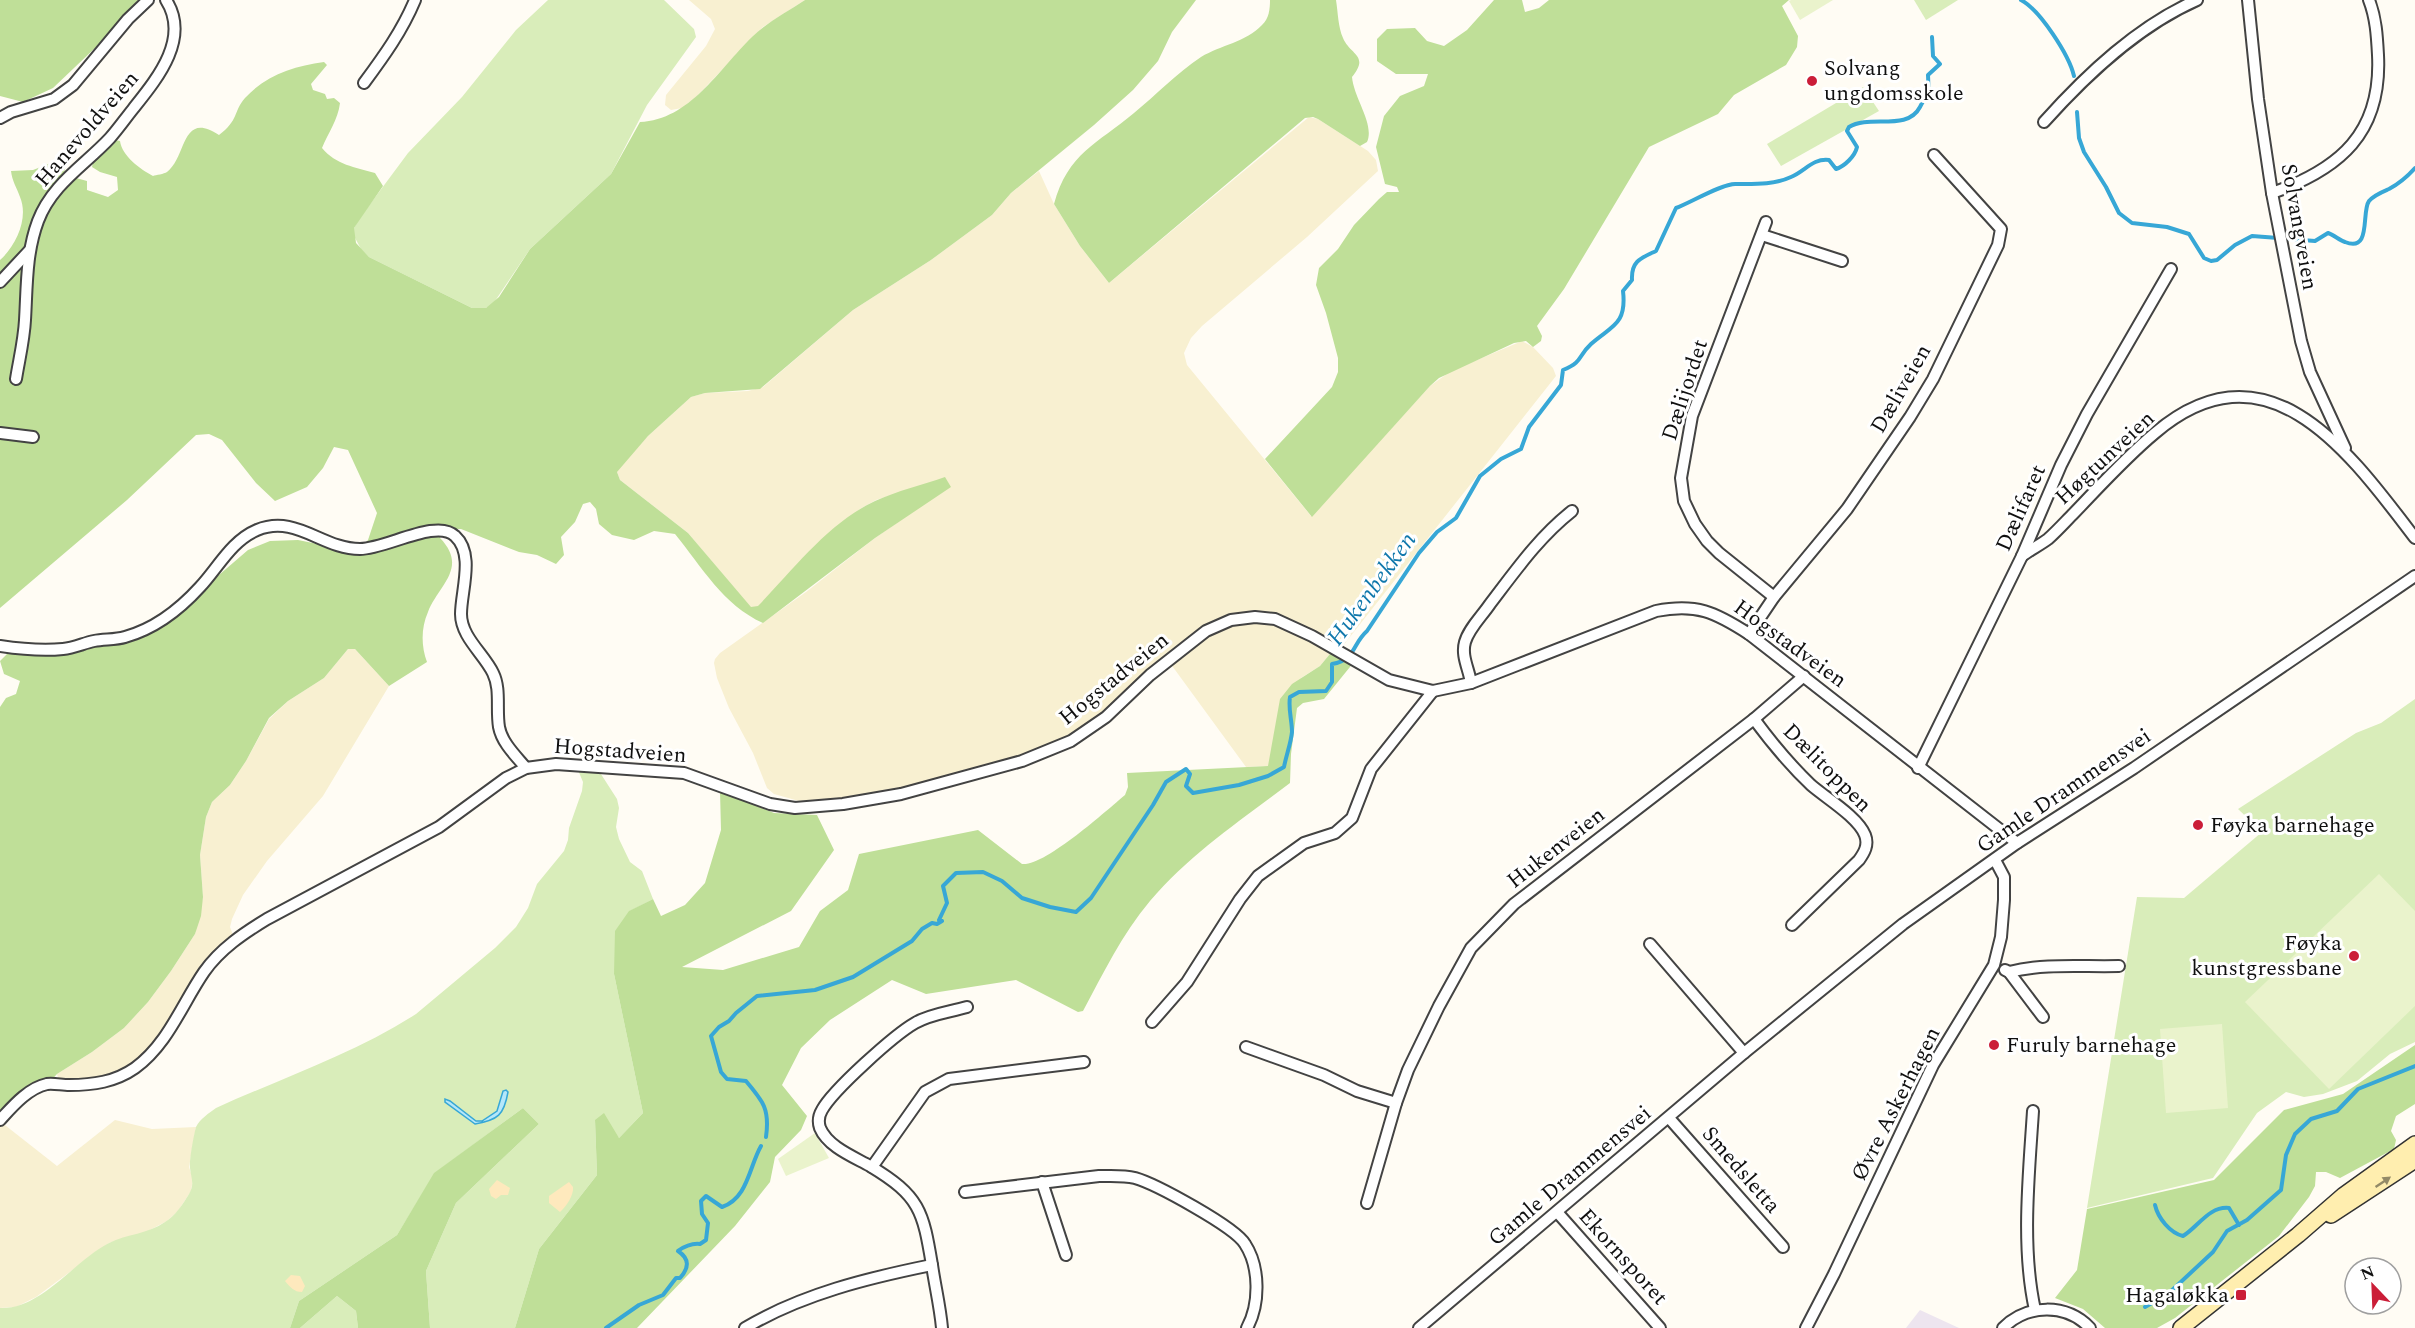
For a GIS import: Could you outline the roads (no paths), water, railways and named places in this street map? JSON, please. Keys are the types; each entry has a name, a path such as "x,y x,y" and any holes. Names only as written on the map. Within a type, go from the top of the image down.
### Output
{"main road":[{"path":"2174,1328 2186,1324 2298,1235 2344,1195 2415,1144"},
{"path":"2298,1235 2415,1160"}],"street":[{"name":"Hanevoldveien","path":"0,118 11,112 54,99 73,85 128,19 148,0"},
{"name":"Hanevoldveien","path":"16,379 25,324 29,251 39,219 55,191 78,166 110,139 154,83 168,59 174,40 175,22 172,9 166,0"},
{"path":"364,83 404,26 415,0"},
{"path":"2044,122 2064,100 2132,39 2158,20 2197,0"},
{"name":"Solvangveien","path":"2248,0 2258,99 2272,193 2301,341 2310,372 2347,451"},
{"path":"2272,193 2303,182 2319,173 2337,160 2363,130 2377,90 2379,64 2377,34 2369,0"},
{"name":"Dæliveien","path":"1749,634 1774,597 1847,509 1910,417 1933,379 1998,245 2001,229 1934,155"},
{"name":"Dælijordet","path":"1766,222 1692,416 1681,478 1684,501 1695,524 1707,541 1774,597"},
{"path":"1762,235 1842,261"},
{"name":"Hanevoldveien","path":"0,282 29,251"},
{"name":"Dælifaret","path":"1918,768 2022,556 2061,465 2087,414 2171,269"},
{"name":"Høgtunveien","path":"2022,556 2049,538 2155,432 2182,414 2225,397 2259,397 2282,405 2306,419 2347,451 2415,538"},
{"path":"0,433 33,437"},
{"path":"1471,683 1464,658 1465,643 1471,630 1524,558 1551,528 1572,511"},
{"path":"0,646 63,649 94,641 124,638 142,631 185,603 236,543 255,531 267,527 290,526 330,544 360,549 383,545 428,531 445,529 455,534 462,543 465,554 461,618 466,633 494,673 499,728 507,745 526,768"},
{"name":"Gamle Drammensvei","path":"1419,1328 1744,1053 1903,924 2017,843 2152,757 2415,576"},
{"name":"Hogstadveien","path":"0,1120 32,1090 47,1084 89,1085 116,1079 136,1067 155,1048 177,1019 204,971 221,952 245,933 267,918 439,827 506,778 526,768 556,764 684,773 706,779 770,804 795,808 843,804 901,794 1022,761 1071,741 1106,717 1150,675 1206,631 1231,620 1256,617 1275,619 1312,636 1389,680 1433,692 1471,683 1656,611 1692,607 1714,613 1749,634 2017,843"},
{"name":"Hukenveien","path":"1367,1203 1408,1070 1455,974 1471,948 1514,904 1754,718 1804,676"},
{"path":"1152,1022 1187,982 1240,899 1258,876 1304,843 1327,837 1342,828 1352,818 1371,769 1433,692"},
{"name":"Dælitoppen","path":"1754,718 1777,749 1801,775 1860,826 1866,840 1866,849 1858,860 1792,925"},
{"name":"Øvre Askerhagen","path":"1806,1328 1933,1065 1994,965 2001,937 2004,900 2004,877 1995,860"},
{"path":"1650,944 1744,1053"},
{"path":"1994,965 2009,972 2043,1017"},
{"path":"2009,972 2050,965 2074,968 2119,966"},
{"path":"942,1328 926,1226 918,1207 897,1184 845,1152 828,1138 820,1128 819,1118 822,1110 856,1073 894,1037 916,1022 967,1007"},
{"path":"1246,1047 1324,1075 1357,1091 1396,1103"},
{"path":"872,1167 925,1092 937,1084 949,1079 1084,1062"},
{"path":"2033,1111 2028,1217 2030,1281 2035,1310"},
{"name":"Smedsletta","path":"1669,1118 1783,1247"},
{"path":"965,1192 1099,1176 1135,1178 1173,1196 1241,1237 1251,1253 1256,1280 1255,1305 1248,1328"},
{"path":"1042,1182 1066,1255"},
{"name":"Ekornsporet","path":"1557,1212 1660,1328"},
{"path":"745,1328 824,1292 889,1273 932,1265"},
{"path":"2004,1328 2023,1313 2051,1309 2075,1317 2090,1328"},
{"path":"2075,1317 2082,1328"}],"water":[{"path":"503,1091 508,1092 506,1100 499,1115 489,1121 475,1124 445,1102 445,1099 450,1101 476,1121 482,1121 497,1111"}],"waterway":[{"name":"Hukenbekken","path":"2021,0 2037,13 2053,34 2074,76"},
{"name":"Hukenbekken","path":"766,1137 766,1112 757,1094 746,1081 727,1079 721,1072 711,1036 719,1027 757,996 815,990 853,977 912,941 922,929 932,923 937,924 942,921 939,920 947,903 943,886 956,873 983,872 1002,881 1022,898 1076,912 1091,898 1166,782 1186,769 1190,774 1186,786 1193,793 1239,785 1268,776 1284,767 1292,732 1290,697 1299,692 1326,691 1332,682 1332,664 1350,655 1419,553 1437,532 1456,518 1480,476 1501,459 1521,449 1529,427 1561,385 1563,370 1577,361 1587,348 1620,318 1624,302 1623,291 1632,280 1635,264 1656,251 1676,208 1730,185 1764,184 1784,180 1818,161 1829,160 1836,169 1843,166 1852,157 1857,147 1847,131 1849,127 1858,123 1906,119 1914,115 1920,107 1927,92 1928,75 1940,64 1933,56 1932,37"},
{"name":"Hukenbekken","path":"2077,112 2079,138 2084,152 2119,213 2132,223 2167,227 2189,234 2204,258 2211,261 2217,260 2235,245 2252,236 2315,241 2328,233 2345,242 2353,244 2359,242 2364,230 2369,201 2400,182 2415,168"},
{"path":"2145,1307 2169,1293 2213,1252 2227,1231 2247,1220 2281,1190 2286,1155 2295,1134 2311,1119 2337,1111 2358,1089 2415,1066"},
{"name":"Hukenbekken","path":"606,1328 639,1305 663,1295 676,1278 680,1278 687,1264 685,1257 678,1251 688,1245 700,1244 706,1240 708,1223 702,1214 701,1201 706,1196 722,1207 731,1203 743,1189 761,1146"},
{"path":"2155,1205 2165,1224 2183,1236 2215,1210 2222,1208 2229,1208 2239,1225"}],"place":[{"name":"Solvang ungdomsskole","path":"1812,81"},
{"name":"Føyka barnehage","path":"2198,825"},
{"name":"Føyka kunstgressbane","path":"2354,956"},
{"name":"Furuly barnehage","path":"1994,1045"},
{"name":"Hagaløkka","path":"2241,1295"}]}
